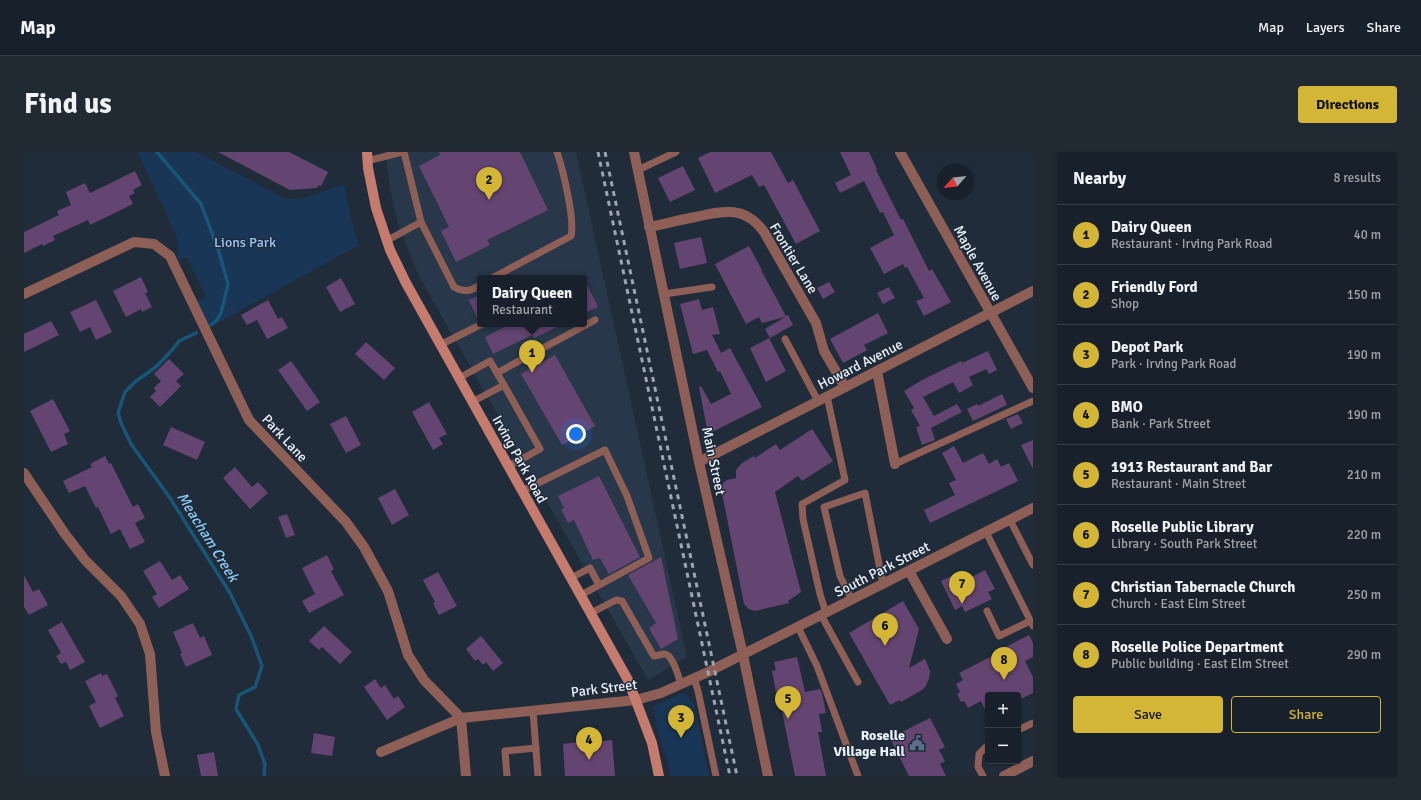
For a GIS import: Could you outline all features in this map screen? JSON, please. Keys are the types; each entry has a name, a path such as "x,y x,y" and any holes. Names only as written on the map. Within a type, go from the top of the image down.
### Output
{"main road":[{"name":"Irving Park Road","path":"367,157 373,196 390,250 406,283 440,345 628,680 652,743 660,776"}],"street":[{"name":"Main Street","path":"634,152 699,462 743,655 768,776"},
{"name":"Maple Avenue","path":"900,152 1033,388"},
{"name":"Frontier Lane","path":"649,227 728,211 741,214 754,221 764,232 816,323 824,351 845,387"},
{"name":"Park Lane","path":"24,294 134,242 154,244 170,256 249,420 346,522 364,547 388,591 408,655 424,680 461,718"},
{"name":"Howard Avenue","path":"699,462 1033,291"},
{"path":"877,371 895,464"},
{"path":"24,473 65,534 85,560 121,596 140,624 150,654 156,732 165,776"},
{"name":"South Park Street","path":"743,655 1033,508"},
{"path":"909,571 947,639"},
{"name":"Park Street","path":"381,752 461,718 636,700 661,693 743,655"},
{"path":"461,718 466,776"},
{"path":"1004,776 1033,761"}],"lane":[{"path":"367,157 403,152 421,222 454,287 460,291 472,290 477,287"},
{"path":"498,275 571,236 573,228 557,152"},
{"path":"638,170 676,152"},
{"path":"386,241 421,222"},
{"path":"664,294 712,287"},
{"path":"587,324 595,320"},
{"path":"440,345 477,326"},
{"path":"497,373 582,327"},
{"path":"785,339 818,401"},
{"path":"459,378 490,361 504,384 540,449 509,466"},
{"path":"472,402 504,384"},
{"path":"827,396 845,480 802,504 803,520 824,614 858,682"},
{"path":"895,464 1033,401"},
{"path":"522,491 605,450 627,496 649,558 581,595"},
{"path":"852,600 840,576 824,506 865,493 883,584"},
{"path":"1010,520 1033,566"},
{"path":"986,532 1032,624 999,636 987,611"},
{"path":"571,578 590,568 599,585"},
{"path":"591,613 616,600 622,601 654,656 662,654 668,655 672,659 681,684"},
{"path":"798,627 817,666 858,776"},
{"path":"694,678 716,776"},
{"path":"533,711 538,776"},
{"path":"1021,729 1033,723"},
{"path":"507,776 504,751 536,748"},
{"path":"982,776 978,767 979,754 985,748"}],"shaded area":[{"path":"386,152 576,152 687,657 648,680 420,278 398,224 389,184"}],"green space":[{"name":"Lions Park","path":"137,152 196,152 286,199 303,198 344,184 351,219 359,245 212,326 205,328 193,303 206,297 187,257 178,261 177,237"},
{"path":"683,693 687,695 694,704 709,776 671,776 656,723 654,707"}],"building":[{"path":"218,152 289,152 328,172 321,186 319,185 317,188 290,190"},
{"path":"439,152 520,152 548,210 487,240 490,245 456,262 441,231 449,227 419,166 440,155"},
{"path":"710,152 771,152 788,183 793,180 820,231 796,244 764,185 759,187 752,175 715,193 698,158"},
{"path":"840,152 869,152 877,169 876,170 901,220 903,219 929,271 932,269 951,302 924,316 916,301 924,298 907,267 905,268 903,264 884,274 870,248 894,235 883,212 880,213 864,181 840,193 835,183 851,175"},
{"path":"683,166 695,190 670,202 658,178"},
{"path":"135,171 142,185 133,190 135,193 129,196 133,204 90,225 88,220 53,236 55,240 43,246 42,244 24,253 24,232 59,215 57,211 71,205 66,192 85,183 90,193"},
{"path":"701,237 707,263 680,269 674,243"},
{"path":"749,246 786,316 788,315 793,325 770,338 765,329 785,317 762,323 759,317 746,324 715,264"},
{"path":"141,277 148,292 145,293 152,307 142,312 141,309 126,317 113,291"},
{"path":"341,278 355,304 340,312 326,287"},
{"path":"829,282 835,292 823,299 817,288"},
{"path":"587,285 598,307 587,312"},
{"path":"889,287 895,298 883,304 877,293"},
{"path":"477,296 477,318 469,300"},
{"path":"699,299 702,310 713,307 720,334 712,335 721,353 730,348 762,407 708,434 699,387 701,386 711,404 731,394 720,371 718,372 707,350 693,354 680,304"},
{"path":"96,300 112,332 96,340 90,327 80,332 70,312"},
{"path":"268,300 278,319 282,317 288,328 267,339 257,320 247,325 241,315"},
{"path":"878,313 888,333 864,345 867,350 843,363 830,339"},
{"path":"51,321 59,335 24,352 24,334"},
{"path":"505,327 557,327 534,338 532,335 493,354 485,337"},
{"path":"769,338 786,371 766,382 750,348"},
{"path":"366,342 395,368 384,380 355,354"},
{"path":"988,351 997,370 989,374 986,369 969,377 973,385 959,393 953,382 923,397 934,416 957,404 962,412 931,428 935,440 922,445 916,427 920,426 911,410 914,408 904,391 922,380 961,361 962,363"},
{"path":"555,355 595,426 562,445 521,374"},
{"path":"169,359 184,374 176,381 181,386 160,407 150,397 156,391 154,388 161,381 154,374"},
{"path":"291,361 320,402 307,411 278,370"},
{"path":"1002,394 1007,405 973,421 967,409 977,404 978,406"},
{"path":"53,399 70,431 64,434 68,444 51,452 30,411"},
{"path":"429,402 447,434 439,438 443,444 433,450 412,412"},
{"path":"1018,414 1023,423 1011,429 1006,419"},
{"path":"346,416 361,445 346,453 330,424"},
{"path":"171,427 205,442 197,460 163,445"},
{"path":"812,429 833,461 802,481 798,476 775,492 801,592 788,601 789,603 755,611 749,609 744,604 721,488 723,483 727,480 736,478 736,470 742,463 754,456 755,458 776,444 780,450"},
{"path":"1033,440 1033,469 1021,445"},
{"path":"954,446 963,463 983,453 989,464 997,459 1001,467 1009,463 1018,481 930,523 924,510 955,495 949,483 956,480 942,453"},
{"path":"105,456 109,464 111,463 133,507 138,504 145,518 135,523 145,542 130,549 120,529 111,534 98,507 96,508 85,486 69,493 63,481 92,467 90,464"},
{"path":"235,467 252,487 258,482 268,493 250,509 223,478"},
{"path":"599,476 640,557 609,574 600,558 593,560 574,520 568,523 561,509 564,508 558,496"},
{"path":"395,489 409,515 392,525 378,498"},
{"path":"287,514 295,535 286,538 278,517"},
{"path":"327,555 334,569 331,571 344,595 309,613 302,601 315,594 302,568"},
{"path":"661,557 678,639 661,649 649,628 656,623 628,575"},
{"path":"160,561 172,580 180,575 189,589 159,608 152,597 157,594 143,571"},
{"path":"985,570 995,589 988,592 992,599 965,612 962,606 955,610 941,581 958,573 962,582"},
{"path":"438,572 457,606 439,615 433,603 435,602 423,580"},
{"path":"24,575 33,592 39,589 48,605 29,615 24,607"},
{"path":"903,601 919,629 909,668 925,659 930,671 929,679 922,690 901,702 900,700 890,705 849,633"},
{"path":"62,622 85,662 70,670 66,662 61,664 56,656 61,653 48,630"},
{"path":"193,623 200,638 204,636 212,655 186,667 173,632"},
{"path":"324,626 352,652 340,664 322,647 319,650 309,641"},
{"path":"1029,635 1033,643 1033,657 1025,661 1033,677 1033,693 1021,699 1021,692 985,692 985,710 981,701 968,708 964,701 961,702 957,694 960,692 956,684 963,680 959,673 1002,651 1002,649"},
{"path":"481,636 503,663 493,671 486,662 483,665 478,659 475,661 466,649"},
{"path":"797,657 805,692 820,689 822,693 826,713 819,714 822,732 818,732 826,776 795,776 778,691 776,692 772,671 776,670 774,662"},
{"path":"101,673 102,676 107,674 118,696 115,698 124,716 100,728 89,706 96,702 85,681"},
{"path":"375,679 381,688 385,685 394,699 398,696 405,707 387,720 364,687"},
{"name":"Roselle Village Hall","path":"930,718 945,747 939,750 945,761 940,764 946,776 909,776 890,738"},
{"path":"314,733 335,737 332,756 311,753"},
{"path":"595,740 595,742 612,740 615,776 565,776 563,744"},
{"path":"214,752 218,776 201,776 197,755"}],"waterway":[{"name":"Meacham Creek","path":"157,152 201,204 219,252 228,284 221,313 217,320 211,325"},
{"name":"Meacham Creek","path":"196,333 179,341 157,366 135,382 125,392 118,413 131,444 170,498 230,593 252,638 262,666 255,687 239,695 236,709 258,745 265,764 264,776"}],"railway":[{"path":"598,152 730,776"},
{"path":"605,152 737,776"}],"place":[{"name":"Friendly Ford","path":"489,200"},
{"name":"Dairy Queen","path":"532,373"},
{"name":"Christian Tabernacle Church","path":"962,604"},
{"name":"Roselle Public Library","path":"885,646"},
{"name":"Roselle Police Department","path":"1004,680"},
{"name":"1913 Restaurant and Bar","path":"788,719"},
{"name":"Depot Park","path":"681,738"},
{"name":"Roselle Village Hall","path":"917,743"},
{"name":"BMO","path":"589,760"}]}
